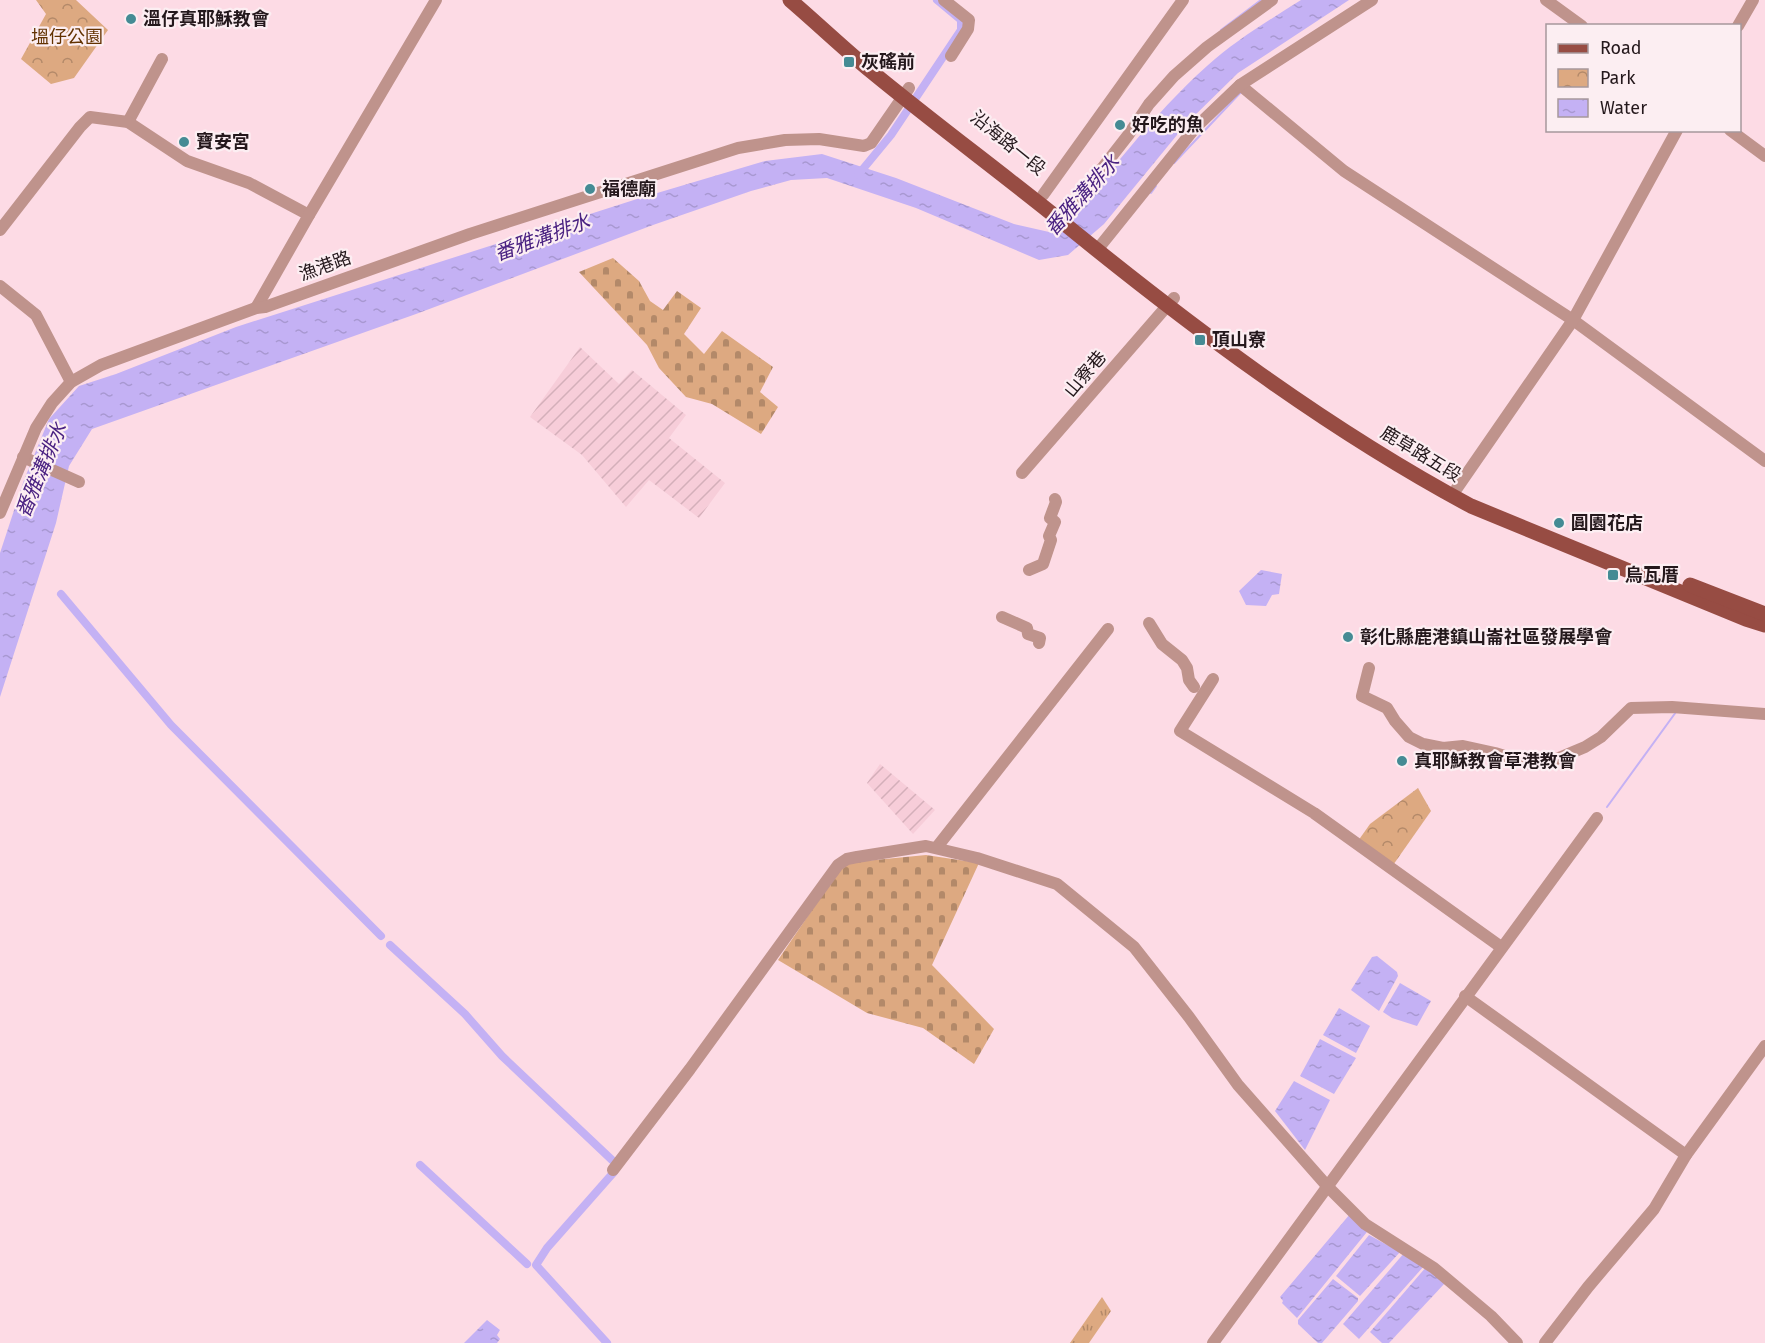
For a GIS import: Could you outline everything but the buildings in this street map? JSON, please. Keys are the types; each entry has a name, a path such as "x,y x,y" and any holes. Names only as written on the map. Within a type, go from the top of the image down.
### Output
{"main road":[{"path":"790,0 919,102"},
{"path":"805,0 906,92"},
{"name":"沿海路一段","path":"919,102 1042,195 1066,219"},
{"name":"沿海路一段","path":"919,102 1066,219"},
{"name":"鹿草路五段","path":"1066,219 1257,372 1433,486 1471,506 1765,625"},
{"name":"鹿草路五段","path":"1171,302 1327,408 1457,488 1537,524 1765,614"}],"street":[{"path":"256,308 436,0"},
{"path":"945,0 969,20 968,29 951,56"},
{"path":"1042,195 1183,0"},
{"path":"1066,219 1149,104 1174,76 1207,47 1272,0"},
{"path":"1099,245 1195,128 1240,85 1372,0"},
{"path":"1546,0 1579,24"},
{"path":"1739,24 1753,0"},
{"path":"128,122 162,59"},
{"path":"1240,85 1344,171 1573,320 1765,461"},
{"name":"漁港路","path":"0,513 36,428 52,403 71,382 101,364 470,234 738,148 785,140 819,139 864,146 871,143 906,92"},
{"path":"0,230 90,117 128,122 187,160 249,183 309,215"},
{"path":"1457,488 1573,320 1676,132"},
{"path":"1733,132 1765,156"},
{"path":"0,286 36,315 71,382"},
{"name":"山寮巷","path":"1022,473 1171,302"},
{"path":"23,457 80,482"},
{"path":"1029,570 1043,564 1051,540 1048,536 1054,522 1050,518 1055,499"},
{"path":"1002,617 1027,628 1028,634 1040,638 1039,643"},
{"path":"1149,623 1161,645 1182,660 1194,687"},
{"path":"937,847 1108,630"},
{"path":"1369,668 1362,696 1387,708 1395,721 1410,737 1423,744 1443,748 1463,746 1531,764 1554,760 1585,747 1601,737 1630,708 1672,707 1765,714"},
{"path":"1213,679 1180,731 1314,813 1501,947"},
{"path":"1213,1343 1597,818"},
{"path":"613,1170 690,1070 838,865 847,859 857,857 926,846 937,847 1057,884 1134,947 1238,1085 1328,1187 1365,1224 1434,1268 1491,1316 1517,1343"},
{"path":"1465,996 1686,1155"},
{"path":"1545,1343 1588,1287 1654,1209 1686,1155 1765,1046"}],"shaded area":[{"path":"580,347 619,384 632,370 686,415 669,438 725,483 699,518 649,480 626,507 582,455 530,417"},
{"path":"880,764 935,810 913,834 867,783"}],"green space":[{"name":"塭仔公園","path":"36,0 76,0 108,30 74,78 51,84 21,59 46,14"},
{"path":"613,258 639,281 650,301 663,310 677,291 701,308 684,334 704,354 722,331 773,367 760,392 778,407 761,434 712,404 686,397 659,368 647,345 579,272"},
{"path":"1418,788 1431,811 1391,868 1358,841 1370,824"},
{"path":"926,855 979,863 932,965 994,1029 974,1064 923,1028 867,1013 778,960 844,863"},
{"path":"1102,1297 1111,1311 1089,1343 1070,1343"}],"water":[{"name":"番雅溝排水","path":"1301,0 1349,0 1238,73 1186,124 1104,224 1068,255 1039,260 916,208 827,178 791,180 751,191 653,225 416,314 92,429 69,466 56,523 0,697 0,553 24,480 49,419 79,386 236,327 637,199 765,161 822,154 896,178 1014,224 1058,234 1148,126 1187,85 1229,48"},
{"path":"1261,570 1282,574 1279,594 1272,595 1266,606 1246,605 1239,591"},
{"path":"1377,956 1397,972 1398,976 1379,1011 1351,990 1372,957"},
{"path":"1400,983 1431,1001 1417,1026 1392,1018 1383,1012"},
{"path":"1339,1008 1370,1026 1356,1053 1323,1035"},
{"path":"1320,1039 1356,1058 1334,1094 1300,1076"},
{"path":"1294,1081 1330,1100 1305,1150 1275,1111"},
{"path":"1350,1214 1371,1227 1297,1318 1282,1303 1280,1297"},
{"path":"1369,1235 1400,1252 1360,1296 1336,1276"},
{"path":"1405,1252 1424,1266 1359,1339 1343,1324"},
{"path":"1427,1266 1445,1283 1389,1343 1382,1343 1370,1332"},
{"path":"1333,1279 1358,1298 1358,1301 1322,1343 1318,1343 1298,1324 1298,1320"},
{"path":"487,1320 500,1330 497,1335 500,1339 497,1343 464,1343"}],"waterway":[{"path":"858,175 891,135 961,30 961,20 937,0"},
{"path":"1221,30 1261,0"},
{"path":"1174,163 1242,91"},
{"path":"1151,193 1156,186"},
{"path":"61,594 171,725 381,936"},
{"path":"1607,807 1676,712"},
{"path":"390,945 465,1014 502,1056 612,1160"},
{"path":"420,1165 527,1264"},
{"path":"607,1343 536,1265 547,1248 614,1172"}],"place":[{"name":"溫仔真耶穌教會","path":"131,19"},
{"name":"灰磘前","path":"849,62"},
{"name":"好吃的魚","path":"1120,125"},
{"name":"寶安宮","path":"184,142"},
{"name":"福德廟","path":"590,189"},
{"name":"頂山寮","path":"1200,340"},
{"name":"圓園花店","path":"1559,523"},
{"name":"烏瓦厝","path":"1613,575"},
{"name":"彰化縣鹿港鎮山崙社區發展學會","path":"1348,637"},
{"name":"真耶穌教會草港教會","path":"1402,761"}]}
